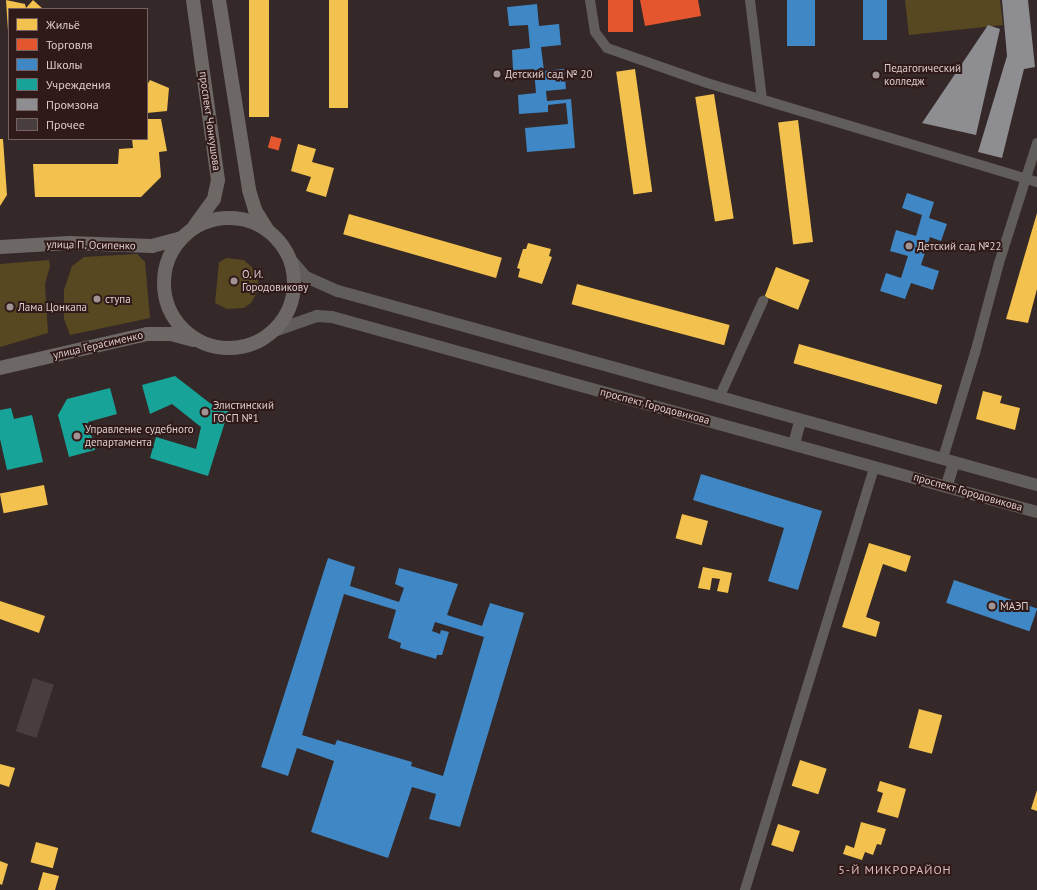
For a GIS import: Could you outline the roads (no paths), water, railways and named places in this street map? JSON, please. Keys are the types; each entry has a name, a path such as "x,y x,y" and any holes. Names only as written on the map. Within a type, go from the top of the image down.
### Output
{"main road":[{"name":"проспект Чонкушова","path":"185,235 214,199 218,180 193,0"},
{"path":"219,0 249,190 255,210 268,230 282,244 291,260 295,279 293,298 286,316 274,331 259,342 241,348 218,348 197,341 179,326 169,310 164,292 164,272 170,254 185,235 214,219 232,218 251,221 268,230"},
{"name":"улица П. Осипенко","path":"0,247 69,243 152,246 185,235"},
{"name":"улица Герасименко","path":"0,368 147,334 171,334 197,341"}],"street":[{"path":"590,0 595,32 607,48 762,100 1037,182"},
{"path":"750,0 762,100"},
{"path":"947,485 949,460 1025,179 1037,143"},
{"path":"291,260 306,277 338,291 800,421 1037,485"},
{"path":"719,398 763,301"},
{"name":"проспект Городовикова","path":"274,331 317,316 332,317 947,485 1037,512"},
{"path":"794,444 800,421"},
{"path":"745,890 875,466"}],"place":[{"name":"Детский сад № 20","path":"497,74"},
{"name":"Педагогический колледж","path":"876,75"},
{"name":"Детский сад №22","path":"909,246"},
{"name":"О. И. Городовикову","path":"234,281"},
{"name":"ступа","path":"97,299"},
{"name":"Лама Цонкапа","path":"10,307"},
{"name":"Элистинский ГОСП №1","path":"205,412"},
{"name":"Управление судебного департамента","path":"77,436"},
{"name":"МАЭП","path":"992,606"}],"district":[{"name":"5-Й МИКРОРАЙОН","path":"895,870"}]}
